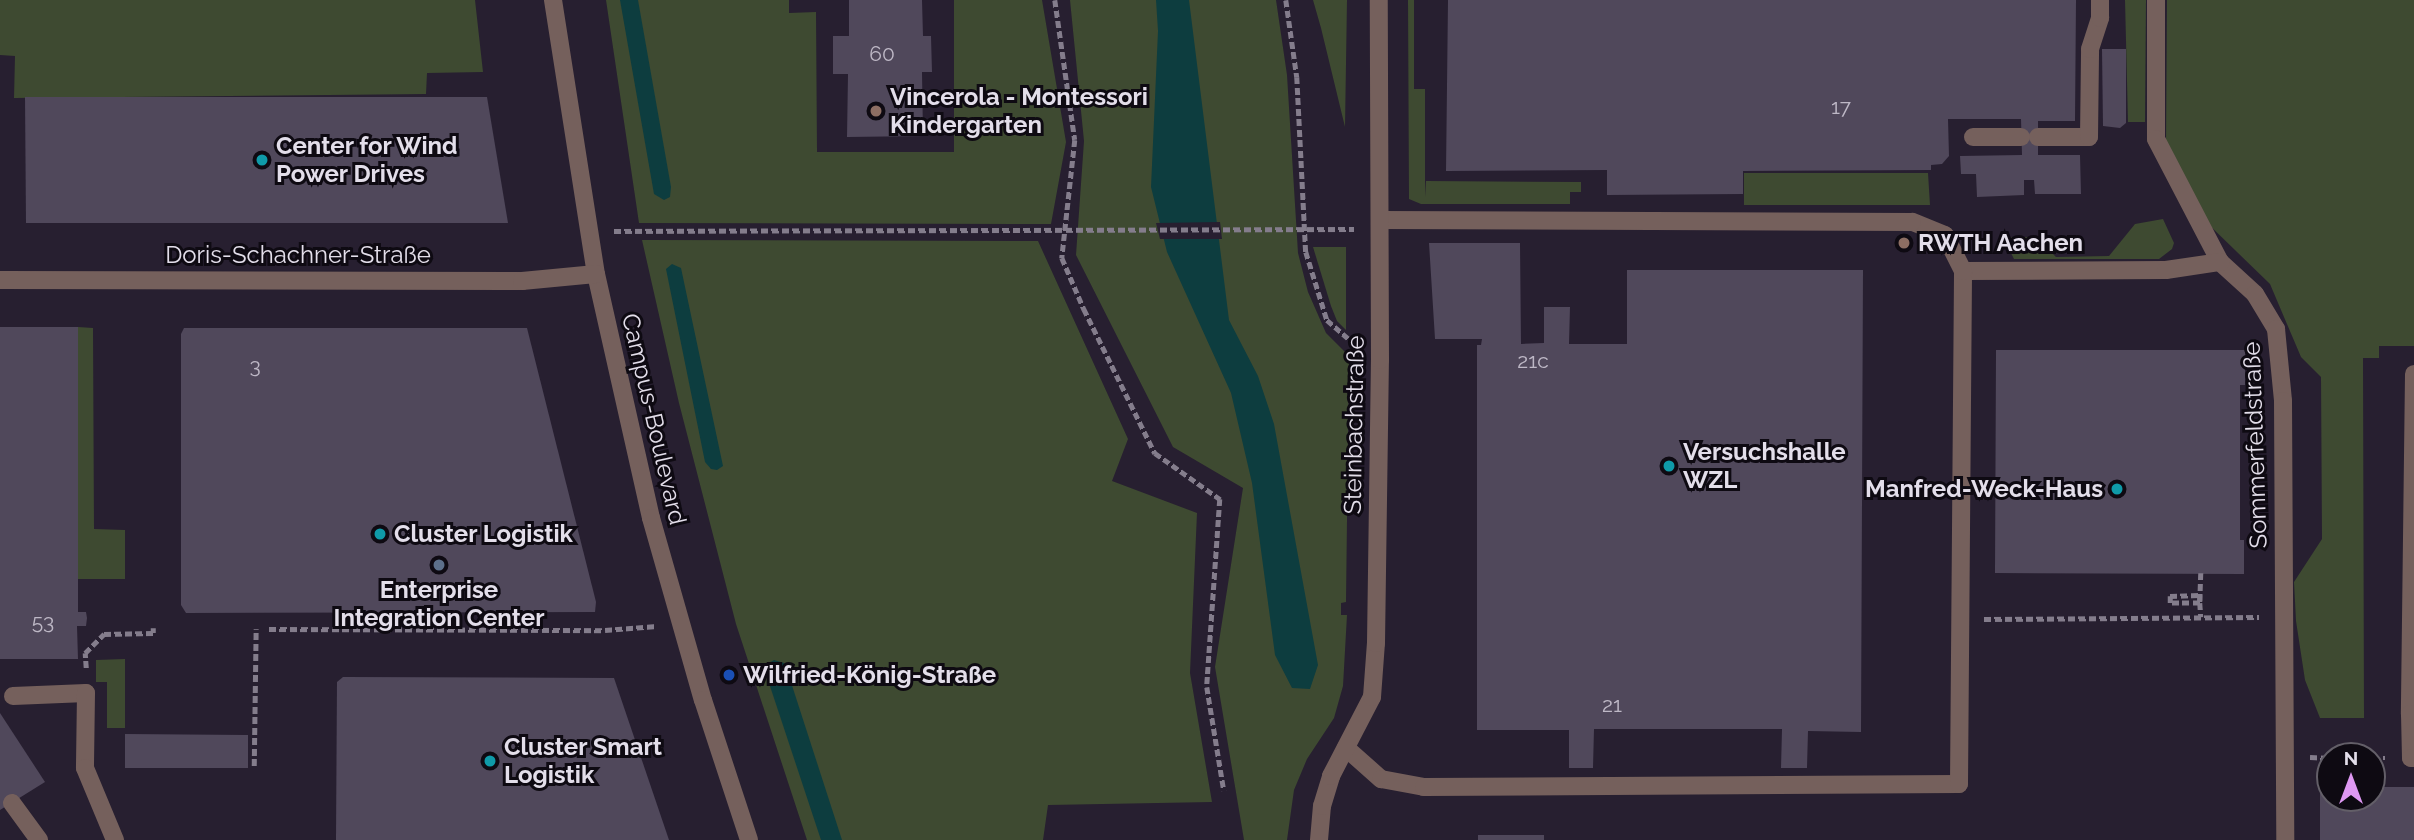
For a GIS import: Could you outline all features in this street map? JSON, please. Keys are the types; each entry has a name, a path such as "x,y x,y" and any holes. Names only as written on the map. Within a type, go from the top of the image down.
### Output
{"street":[{"name":"Campus-Boulevard","path":"553,0 596,274 651,518 681,624 749,840"},
{"name":"Steinbachstraße","path":"1319,840 1322,806 1331,776 1372,697 1376,643 1380,360 1379,0"},
{"path":"1973,137 2089,137 2090,49 2100,18 2100,0"},
{"name":"Sommerfeldstraße","path":"2156,0 2157,139 2220,262 2255,293 2276,329 2283,401 2285,840"},
{"path":"1346,748 1381,779 1424,787 1959,784 1963,271 1945,236 1912,222 1380,224"},
{"path":"1963,271 2166,270 2220,262"},
{"name":"Doris-Schachner-Straße","path":"0,279 522,281 596,274"},
{"path":"2414,374 2410,714 2411,758 2414,758"},
{"path":"13,696 86,693 85,768 115,840"},
{"path":"12,803 39,840"}],"path":[{"path":"1055,0 1075,140 1062,258 1156,453 1220,499 1207,687 1224,791"},
{"path":"1286,0 1297,77 1306,252 1326,320 1360,350 1380,360"},
{"path":"588,231 1304,230 1380,224"},
{"path":"2200,603 2201,573"},
{"path":"2200,603 2170,603 2170,596 2200,595 2201,617"},
{"path":"1962,619 2284,617"},
{"path":"269,629 605,630 681,624"},
{"path":"86,693 85,653 104,634 153,633 153,628"},
{"path":"254,766 256,629"}],"shaded area":[{"path":"0,0 475,0 483,72 427,73 426,94 14,98 15,56 0,55"},
{"path":"606,0 789,0 789,13 816,12 817,152 954,152 954,0 1042,0 1066,142 1051,224 639,223"},
{"path":"620,0 638,0 671,187 670,197 664,200 654,194"},
{"path":"1070,0 1276,0 1287,75 1298,253 1308,292 1326,333 1349,356 1346,602 1341,603 1341,615 1347,615 1343,686 1334,718 1307,759 1294,790 1287,840 1244,840 1215,667 1243,488 1173,447 1076,255 1084,141"},
{"path":"1156,0 1189,0 1229,320 1258,376 1274,424 1318,665 1310,689 1292,688 1275,655 1252,483 1231,393 1167,252 1151,187 1158,31"},
{"path":"1313,0 1347,0 1345,127 1321,28"},
{"path":"1408,0 1414,0 1414,89 1425,89 1425,197 1426,181 1581,182 1581,192 1570,192 1570,204 1421,204 1409,199"},
{"path":"2125,0 2146,0 2145,122 2128,122"},
{"path":"2167,0 2414,0 2414,346 2379,346 2379,358 2363,358 2364,718 2320,718 2305,680 2296,621 2294,582 2322,539 2321,377 2301,357 2270,284 2204,220 2166,143"},
{"path":"1744,173 1928,173 1930,205 1744,205"},
{"path":"2163,219 2174,243 2172,249 2159,259 2014,259 2010,251 2011,237 2036,237 2056,257 2109,256 2135,224"},
{"path":"642,240 1038,241 1128,439 1112,481 1197,513 1190,673 1212,802 1048,805 1043,840 807,840 736,624 679,403"},
{"path":"1313,247 1346,247 1346,330 1337,321 1331,306"},
{"path":"672,264 681,268 723,466 717,470 711,469 705,462 666,269"},
{"path":"78,327 93,328 94,529 125,530 125,579 78,579"},
{"path":"125,659 125,728 107,728 107,682 96,682 96,660"},
{"path":"774,660 784,663 787,670 842,840 821,840 766,674 767,664"}],"pier":[{"path":"1220,222 1222,239 1160,239 1156,223"}],"building":[{"path":"849,0 922,0 923,36 931,36 932,72 922,72 923,136 847,137 848,74 833,74 833,36 849,36"},
{"path":"1448,0 2076,0 2075,121 2038,121 2038,155 2080,155 2081,194 2035,194 2034,180 2024,180 2024,195 1977,197 1976,174 1961,174 1960,156 2022,155 2021,119 1948,119 1949,156 1942,164 1931,165 1931,170 1743,171 1743,194 1607,195 1607,170 1446,171"},
{"path":"2102,49 2126,49 2126,123 2120,128 2103,126"},
{"name":"Center for Wind Power Drives","path":"25,97 487,97 508,223 26,223"},
{"name":"Versuchshalle WZL","path":"1429,243 1520,243 1521,344 1544,343 1544,307 1570,307 1569,344 1627,344 1627,270 1863,270 1861,732 1808,731 1807,768 1781,768 1782,729 1594,729 1593,768 1569,768 1569,730 1477,730 1477,345 1481,345 1482,339 1435,339"},
{"path":"0,327 78,327 78,612 86,612 87,618 86,626 77,626 78,659 0,659"},
{"name":"Cluster Logistik","path":"184,328 527,328 596,602 595,612 186,613 181,605 181,334"},
{"name":"Manfred-Weck-Haus","path":"1996,350 2245,350 2245,385 2240,385 2240,540 2244,540 2244,574 1995,573"},
{"name":"Cluster Smart Logistik","path":"343,677 614,678 669,840 336,840 337,682"},
{"path":"0,713 45,782 0,810"},
{"path":"125,734 248,735 248,768 125,768"},
{"path":"2386,787 2414,787 2414,840 2320,840 2320,812 2386,812"},
{"path":"1478,835 1544,835 1544,840 1478,840"}],"place":[{"name":"Vincerola - Montessori Kindergarten","path":"876,111"},
{"name":"Center for Wind Power Drives","path":"262,160"},
{"name":"RWTH Aachen","path":"1904,243"},
{"name":"Versuchshalle WZL","path":"1669,466"},
{"name":"Manfred-Weck-Haus","path":"2117,489"},
{"name":"Cluster Logistik","path":"380,534"},
{"name":"Enterprise Integration Center","path":"439,565"},
{"name":"Wilfried-König-Straße","path":"729,675"},
{"name":"Cluster Smart Logistik","path":"490,761"}]}
